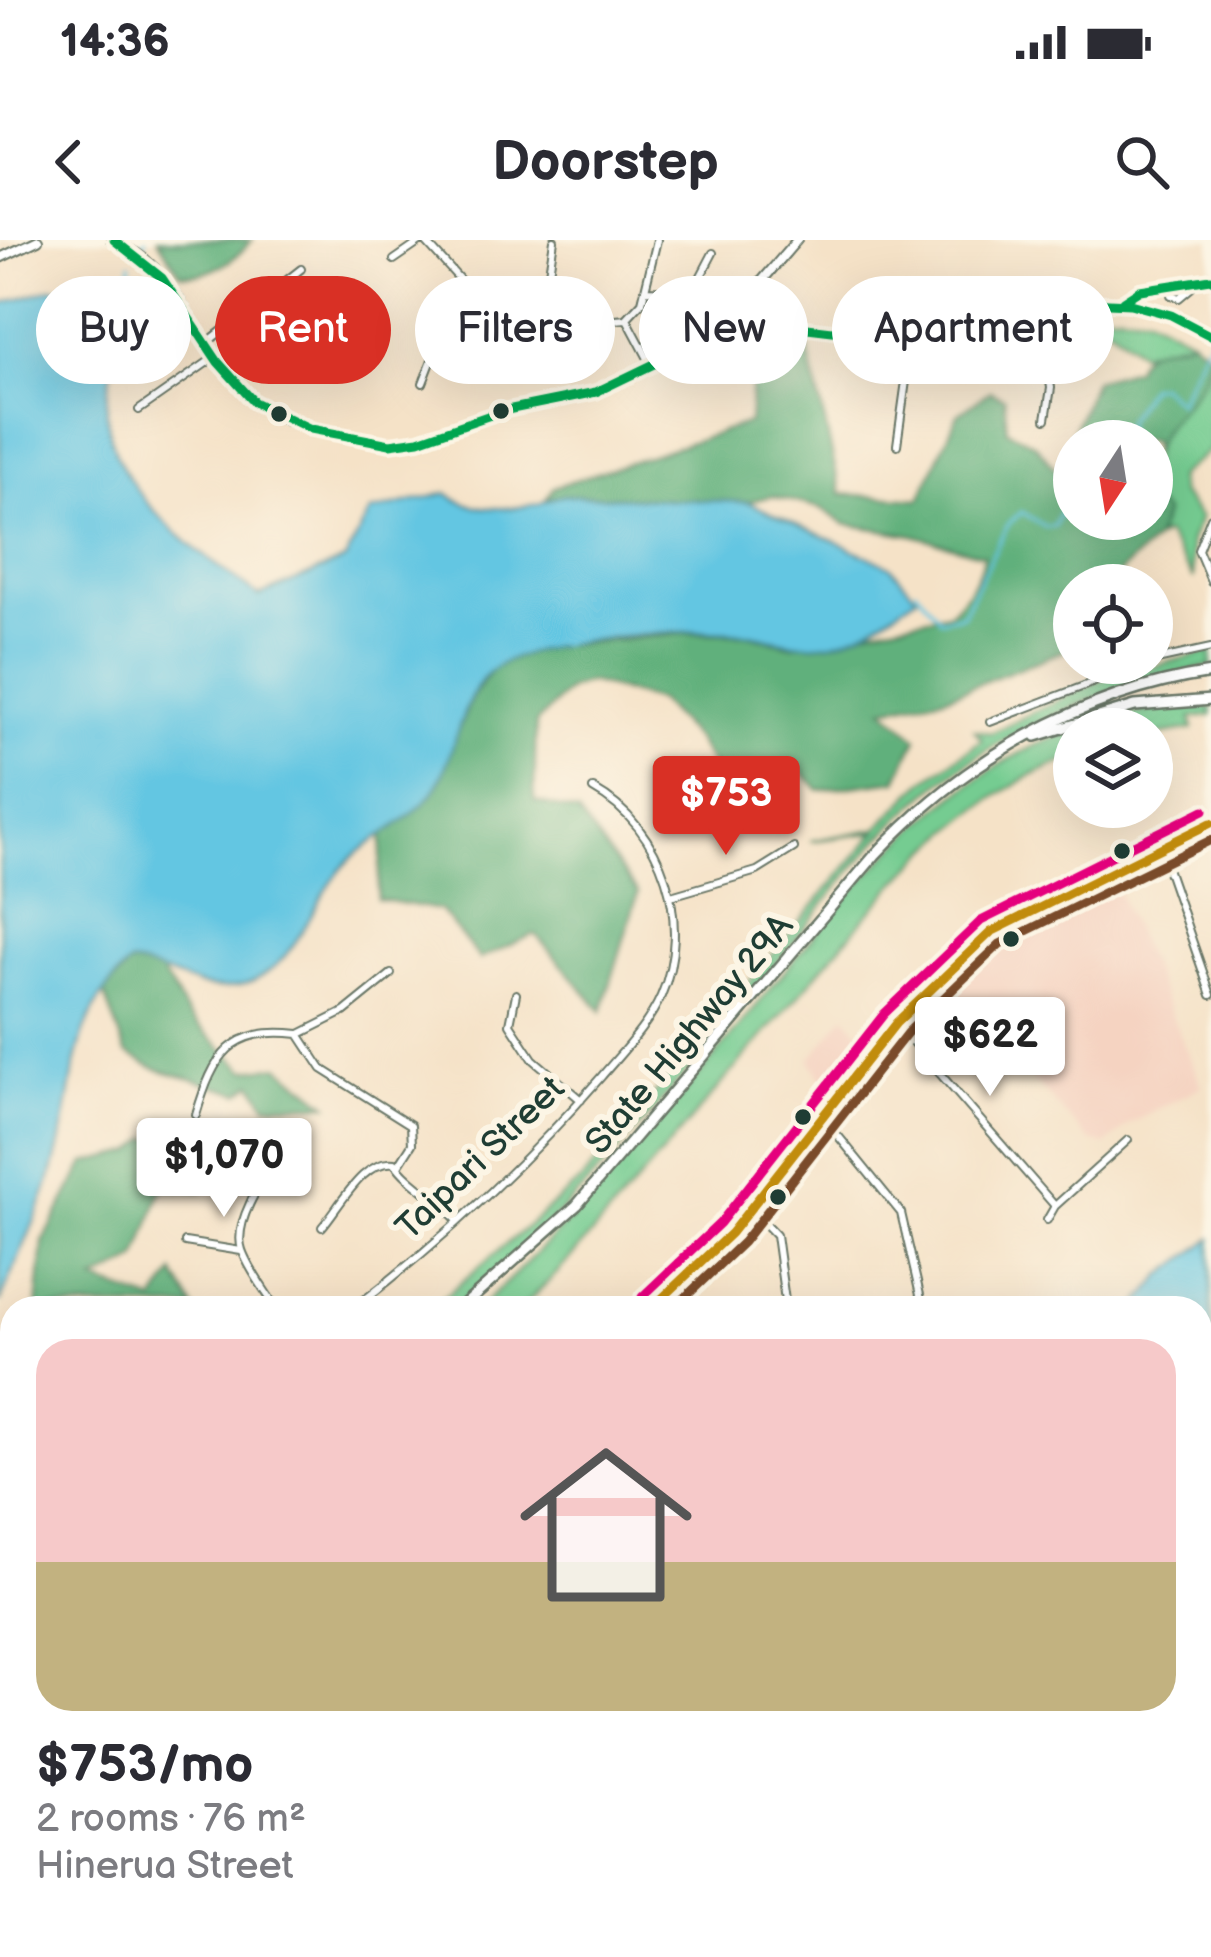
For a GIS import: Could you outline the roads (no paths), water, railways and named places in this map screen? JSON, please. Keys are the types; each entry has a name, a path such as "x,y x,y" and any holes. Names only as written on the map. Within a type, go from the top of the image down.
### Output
{"highway":[{"name":"State Highway 29A","path":"475,1296 577,1205 891,838 956,781 1048,723 1115,696 1211,673"},
{"name":"State Highway 29A","path":"1010,746 1114,710 1211,700"}],"main road":[{"path":"0,258 38,240"},
{"path":"113,240 139,253 168,279 215,350"},
{"path":"769,276 797,240"},
{"path":"1114,303 1167,312 1208,333"},
{"path":"239,384 277,416 396,445 422,442 493,413 593,393 639,372"},
{"path":"664,1296 752,1209 896,1023 1000,924 1211,823"}],"street":[{"path":"394,260 424,240 457,276"},
{"path":"549,276 554,240"},
{"path":"649,276 657,240"},
{"path":"701,276 713,253"},
{"path":"209,340 301,269"},
{"path":"1123,302 1140,290 1211,279"},
{"path":"1170,285 1171,295 1179,298 1200,280"},
{"path":"615,320 627,319 639,308"},
{"path":"627,319 639,342"},
{"path":"139,410 215,357"},
{"path":"897,445 906,384"},
{"path":"1046,419 1050,384"},
{"path":"1211,517 1198,550 1211,581"},
{"path":"1173,656 1211,648"},
{"path":"990,722 1090,684"},
{"name":"Taipari Street","path":"368,1296 544,1143 662,995 675,938 671,896 654,850 614,804 593,789"},
{"path":"671,896 758,871 794,848"},
{"path":"1160,848 1211,995"},
{"path":"1200,970 1211,967"},
{"path":"196,1115 208,1078 230,1046 260,1032 298,1034 344,1012 391,974"},
{"path":"516,994 510,1024 533,1059 581,1100"},
{"path":"896,1023 1055,1206"},
{"path":"298,1034 322,1069 411,1125 412,1144 398,1166"},
{"path":"822,1116 901,1213 920,1296"},
{"path":"270,1296 243,1252 247,1216 290,1138"},
{"path":"1047,1220 1055,1206 1128,1140"},
{"path":"322,1227 377,1162 398,1166"},
{"path":"398,1166 402,1175 432,1192 457,1220"},
{"path":"752,1209 776,1234 784,1296"},
{"path":"185,1242 243,1252"}],"water":[{"path":"36,293 36,384 109,384 107,416 113,445 142,497 187,542 259,596 345,560 370,512 447,493 486,508 533,505 560,495 747,502 890,566 917,596 865,630 830,643 799,644 725,632 658,633 549,648 498,666 468,704 430,796 354,856 325,892 287,954 270,970 251,982 215,988 130,964 109,986 83,1036 52,1174 0,1296 0,304"},
{"path":"1211,1239 1211,1296 1145,1296 1163,1275"}],"waterway":[{"path":"142,244 146,240"},
{"path":"130,276 131,263"},
{"path":"1127,420 1149,386 1159,385 1178,402 1210,337"},
{"path":"916,589 940,619 962,615 1008,524 1022,512 1045,527 1053,526"}]}
